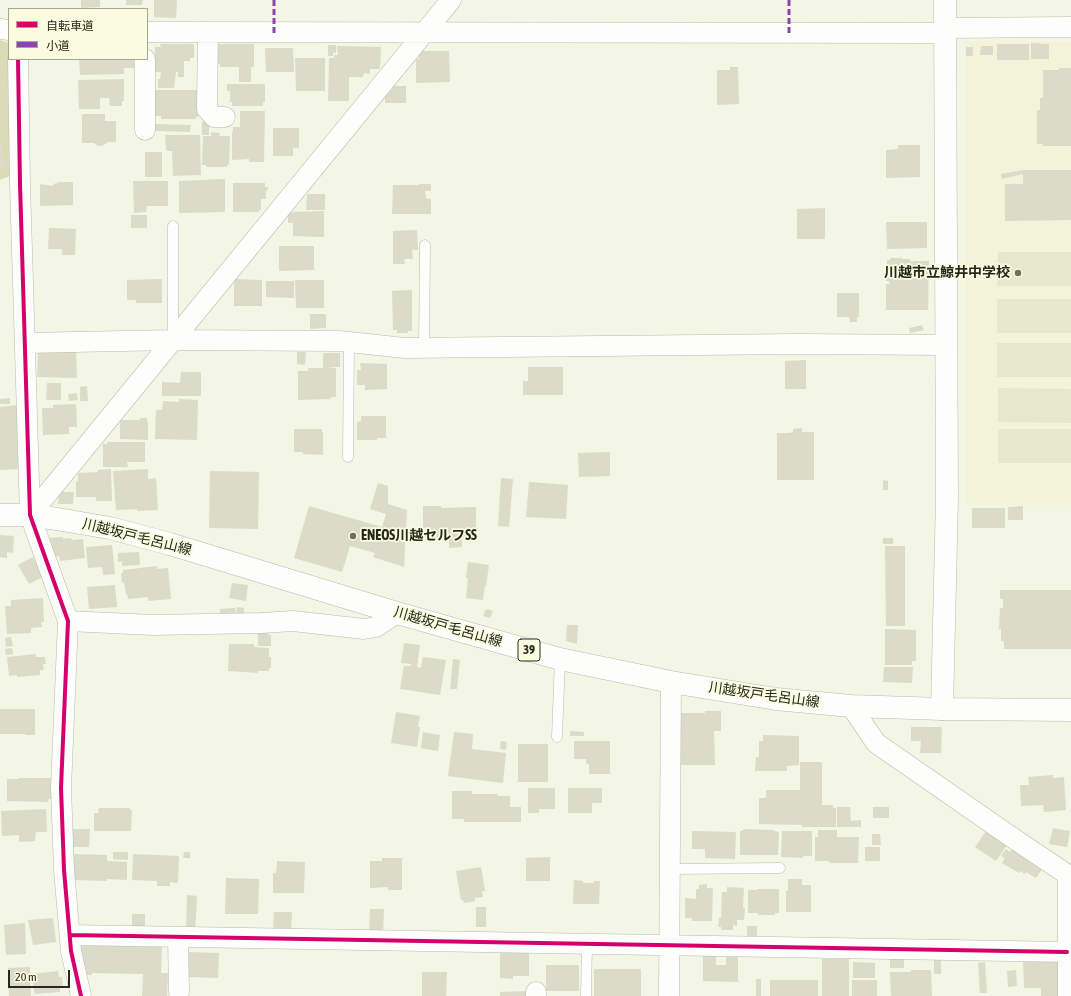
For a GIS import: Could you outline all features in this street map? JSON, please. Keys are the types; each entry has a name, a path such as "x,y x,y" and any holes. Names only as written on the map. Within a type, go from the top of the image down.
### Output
{"main road":[{"path":"942,709 947,498 945,0"},
{"name":"川越坂戸毛呂山線","path":"0,515 30,515 110,528 163,542 397,613 560,659 671,682 776,698 852,706 942,709 1071,710"}],"street":[{"path":"30,515 450,0"},
{"path":"148,32 945,31 1071,27"},
{"path":"208,32 207,108 214,117 225,117"},
{"path":"18,60 30,515 68,621 61,788 64,870 71,951 81,996"},
{"path":"145,60 145,130"},
{"path":"25,342 173,340 339,341 405,348 797,344 946,345"},
{"path":"68,621 161,625 261,624 293,621 364,629 376,627 397,613"},
{"path":"670,996 671,682"},
{"path":"852,706 876,743 1070,876 1067,952 1068,996"},
{"path":"70,935 1067,952"},
{"path":"178,937 179,992"}],"lane":[{"path":"173,226 173,340"},
{"path":"424,347 425,245"},
{"path":"348,457 349,342"},
{"path":"557,737 560,659"},
{"path":"670,869 780,868"},
{"path":"586,996 587,944"}],"shaded area":[{"path":"0,40 8,43 10,176 0,180"},
{"name":"川越市立鯨井中学校","path":"965,41 1071,42 1071,505 965,505"},
{"path":"998,252 1071,252 1071,286 997,286"},
{"path":"997,299 1071,299 1071,333 997,333"},
{"path":"997,343 1071,343 1071,377 997,377"},
{"path":"998,388 1071,389 1071,423 998,422"},
{"path":"998,429 1071,429 1071,463 998,463"}],"building":[{"path":"81,0 100,0 100,7 81,8"},
{"path":"126,0 143,0 142,5 126,5"},
{"path":"154,0 177,0 176,18 154,17"},
{"path":"1031,43 1049,44 1049,59 1031,59"},
{"path":"160,44 194,44 194,58 190,58 190,61 184,61 184,77 178,77 178,72 176,72 174,88 158,88 158,79 160,79 161,72 155,72 155,47 161,47"},
{"path":"218,44 254,44 254,67 251,67 251,82 239,82 239,67 220,67 220,64 218,64"},
{"path":"997,44 1029,44 1029,60 997,60"},
{"path":"328,45 336,45 336,53 333,53 333,56 328,56"},
{"path":"337,46 381,47 380,69 370,69 370,74 364,73 363,77 349,77 349,101 328,101 329,58 334,58 334,55 338,55"},
{"path":"981,46 993,46 993,55 980,55"},
{"path":"966,47 973,47 973,56 966,56"},
{"path":"265,48 293,48 294,72 266,72"},
{"path":"419,51 449,51 450,82 416,83 416,59 419,59"},
{"path":"295,58 325,58 325,91 296,91"},
{"path":"79,60 134,60 134,68 124,68 124,74 80,75"},
{"path":"730,67 738,67 739,104 717,105 717,70 730,70"},
{"path":"1059,68 1071,68 1071,146 1043,146 1043,144 1037,144 1037,110 1040,110 1040,98 1043,98 1043,70 1059,70"},
{"path":"124,79 124,101 122,101 122,106 110,106 109,98 100,98 100,109 79,109 78,80"},
{"path":"227,84 265,84 265,102 263,102 263,106 232,106 232,102 230,102 230,91 227,91"},
{"path":"395,86 406,86 406,103 385,103 385,97"},
{"path":"154,90 200,90 198,117 196,117 196,119 161,119 161,116 154,116"},
{"path":"240,111 265,111 264,162 249,162 249,159 232,160 232,131 233,132 233,127 240,127"},
{"path":"82,114 105,114 105,121 116,121 116,142 108,142 102,146 98,146 94,143 82,143"},
{"path":"202,122 209,122 209,135 202,135"},
{"path":"155,124 191,125 190,132 155,131"},
{"path":"273,128 299,128 299,148 293,148 293,156 273,156"},
{"path":"211,132 220,133 219,136 230,136 229,165 227,165 227,167 206,167 206,165 202,165 203,136 211,136"},
{"path":"165,135 200,135 201,175 173,176 172,151 167,151 166,149"},
{"path":"0,141 4,167 0,168"},
{"path":"898,145 920,145 920,177 886,178 886,150 898,149"},
{"path":"145,152 162,152 162,177 145,177"},
{"path":"1023,170 1071,170 1071,220 1005,221 1005,184 1023,184 1023,174 1002,179 1001,174"},
{"path":"225,179 225,212 179,213 179,181"},
{"path":"133,181 168,181 168,206 147,206 146,212 134,213"},
{"path":"58,182 73,182 73,205 40,206 40,184 53,186 53,184"},
{"path":"233,183 265,183 265,187 268,187 268,190 266,190 266,199 261,199 261,210 259,210 259,212 233,212"},
{"path":"431,184 431,191 425,191 426,198 431,199 431,214 392,214 393,185"},
{"path":"307,194 325,194 325,210 306,210"},
{"path":"825,208 825,239 797,239 797,209"},
{"path":"324,211 324,237 293,236 293,223 288,223 288,213"},
{"path":"131,215 147,215 147,228 131,228"},
{"path":"886,222 927,222 927,248 887,249"},
{"path":"49,228 76,229 75,255 62,255 62,249 48,249"},
{"path":"417,230 418,250 412,250 413,259 404,259 405,264 393,264 393,231"},
{"path":"279,246 314,246 314,270 279,271"},
{"path":"890,258 910,259 910,261 929,261 928,310 886,310 886,284 890,284 889,281 886,281 887,260 890,260"},
{"path":"162,279 162,303 136,303 136,300 127,300 127,280"},
{"path":"234,279 262,280 262,306 234,306"},
{"path":"295,280 324,280 324,308 296,308"},
{"path":"266,281 294,281 294,298 266,297"},
{"path":"412,290 412,331 408,331 408,333 397,333 397,330 393,330 392,291"},
{"path":"837,293 859,293 859,317 857,317 857,322 850,322 849,317 837,317"},
{"path":"310,314 326,314 326,328 310,329"},
{"path":"922,325 924,330 910,333 909,328"},
{"path":"53,350 76,350 77,378 37,377 38,353 53,353"},
{"path":"297,352 306,352 305,365 297,364"},
{"path":"323,353 340,353 340,367 325,367 336,368 336,397 331,397 331,399 298,400 298,371 308,371 308,368 323,368"},
{"path":"806,360 806,389 785,389 785,361"},
{"path":"360,363 387,364 387,389 365,390 365,385 357,385 357,370 361,370"},
{"path":"528,367 563,367 563,395 523,395 523,381 528,381"},
{"path":"181,372 201,372 201,396 162,396 162,382 180,383"},
{"path":"47,383 61,383 61,400 46,400"},
{"path":"87,386 88,401 80,401 80,387"},
{"path":"77,393 78,400 69,401 68,394"},
{"path":"10,398 10,404 0,404 0,399"},
{"path":"179,399 198,400 197,440 155,439 156,410 162,410 163,401 179,402"},
{"path":"76,404 77,427 69,427 69,434 43,435 42,408 53,408 53,405"},
{"path":"17,405 21,469 0,470 0,407"},
{"path":"361,416 386,416 386,438 377,438 377,440 357,440 357,422 361,421"},
{"path":"140,418 147,418 148,440 120,439 120,420 140,420"},
{"path":"802,428 802,432 814,432 814,480 777,480 777,433 789,433 793,432 793,429"},
{"path":"294,429 322,429 323,455 294,452"},
{"path":"107,442 145,442 145,462 127,462 128,467 103,467 103,444 107,444"},
{"path":"610,452 610,476 579,477 578,453"},
{"path":"111,469 112,501 96,501 96,497 76,497 76,481 78,481 78,473 98,472 98,470"},
{"path":"148,469 148,479 156,478 158,510 116,510 113,471"},
{"path":"210,471 259,472 258,529 209,528"},
{"path":"501,478 513,479 509,527 498,526"},
{"path":"883,480 888,481 888,490 883,490"},
{"path":"529,482 568,485 566,519 526,517"},
{"name":"ENEOS川越セルフSS","path":"378,483 388,486 388,504 407,510 404,567 373,557 375,553 350,546 342,572 294,558 309,506 382,527 386,514 370,509"},
{"path":"59,492 74,492 73,504 58,504"},
{"path":"423,506 441,506 441,508 476,507 476,538 462,538 462,547 449,548 449,538 431,537 431,528 423,528"},
{"path":"1023,506 1023,520 1008,520 1008,507"},
{"path":"972,508 1005,508 1005,528 972,528"},
{"path":"0,535 14,536 13,553 7,552 7,558 0,557"},
{"path":"63,537 63,539 71,538 72,540 83,539 85,558 60,561 59,556 51,557 49,538"},
{"path":"883,538 893,538 893,544 883,544"},
{"path":"112,545 115,574 103,575 102,567 88,568 86,547"},
{"path":"885,546 905,546 905,626 886,626"},
{"path":"139,552 140,565 122,566 122,561 118,562 118,553"},
{"path":"33,557 43,577 29,584 18,565"},
{"path":"468,562 489,565 483,600 466,598"},
{"path":"157,566 157,569 168,568 171,599 148,601 148,597 128,599 124,583 122,583 121,573 123,573 123,570"},
{"path":"232,583 248,585 246,601 229,598"},
{"path":"115,585 117,607 89,609 87,587"},
{"path":"1000,590 1071,590 1071,649 1004,649 1004,641 1001,641 1001,629 999,629 1000,608 1003,608 1003,599 1000,599"},
{"path":"43,598 44,622 41,622 42,627 31,628 31,633 7,634 5,606 11,606 11,600"},
{"path":"237,607 244,608 244,616 238,616 238,613 236,613"},
{"path":"235,608 236,615 220,616 220,609"},
{"path":"486,609 493,611 490,618 483,616"},
{"path":"567,625 578,625 577,644 566,641"},
{"path":"885,629 916,630 916,661 912,661 912,665 885,665"},
{"path":"258,630 269,630 269,635 271,635 271,646 258,646"},
{"path":"11,637 13,646 6,647 5,638"},
{"path":"404,643 420,645 417,667 421,668 423,657 446,660 440,695 400,689 404,666 411,666 411,664 401,663"},
{"path":"229,644 254,644 254,647 269,648 271,668 269,668 269,671 258,671 258,673 228,671"},
{"path":"12,648 13,654 6,655 5,649"},
{"path":"36,654 36,657 45,657 46,664 43,664 44,670 40,670 40,675 17,677 17,675 9,676 7,657"},
{"path":"453,659 460,660 457,689 450,689"},
{"path":"884,667 913,667 912,683 883,682"},
{"path":"0,709 35,709 35,735 0,734"},
{"path":"705,711 721,711 721,731 714,731 715,765 681,765 681,713 705,713"},
{"path":"396,712 420,716 417,747 391,743"},
{"path":"911,727 942,727 941,753 920,753 921,741 911,741"},
{"path":"570,731 584,732 584,736 570,736"},
{"path":"423,732 440,735 438,751 421,748"},
{"path":"454,732 473,734 472,749 506,753 503,783 448,776"},
{"path":"763,735 799,736 799,765 787,766 787,771 755,771 756,757 759,757 759,741 763,741"},
{"path":"501,741 507,742 506,750 500,749"},
{"path":"574,741 610,741 610,774 589,774 589,764 586,764 586,759 574,759"},
{"path":"518,744 548,744 548,782 518,782"},
{"path":"800,762 822,762 822,805 833,805 833,808 836,808 836,827 802,827 802,825 759,824 759,798 766,798 766,790 800,790"},
{"path":"1053,775 1053,778 1064,777 1066,810 1044,812 1043,805 1021,806 1020,785 1029,785 1028,777"},
{"path":"51,778 51,799 49,799 48,802 7,801 7,779"},
{"path":"528,788 555,788 555,809 539,809 539,813 528,813"},
{"path":"568,788 602,788 602,803 592,803 592,813 568,813"},
{"path":"452,791 472,791 472,794 497,794 498,796 510,796 510,807 521,807 521,822 464,822 464,819 452,819"},
{"path":"837,807 850,807 851,821 861,820 861,827 837,827"},
{"path":"873,807 889,807 889,818 873,818"},
{"path":"99,808 130,808 130,810 132,810 131,831 94,831 94,813 98,813"},
{"path":"46,809 47,832 36,832 35,841 19,842 19,835 2,836 1,811"},
{"path":"1053,828 1070,831 1067,847 1049,844"},
{"path":"72,829 90,829 89,847 72,847"},
{"path":"743,829 774,830 779,832 778,855 740,855 740,831 743,831"},
{"path":"818,830 837,830 837,837 859,837 858,863 829,863 829,861 815,861 815,837 818,837"},
{"path":"692,831 736,832 735,859 705,858 705,849 692,849"},
{"path":"782,831 812,831 812,856 803,856 803,858 781,857"},
{"path":"986,831 1007,845 996,861 975,847"},
{"path":"872,834 880,834 881,845 872,845"},
{"path":"865,847 880,847 880,861 865,861"},
{"path":"1013,848 1042,869 1036,878 1026,872 1025,874 1020,871 1019,873 1002,863 1005,858 1001,856 1006,849 1010,852"},
{"path":"113,852 128,852 128,860 113,859"},
{"path":"184,852 190,852 190,858 183,858"},
{"path":"73,854 107,855 107,861 127,862 127,880 72,880"},
{"path":"133,854 179,856 178,883 170,882 170,886 157,886 157,881 132,880"},
{"path":"550,857 550,881 526,881 526,858"},
{"path":"382,858 402,858 402,890 388,890 388,887 370,888 370,861 382,861"},
{"path":"277,861 305,862 304,893 273,893 273,873 276,873"},
{"path":"481,867 485,891 482,891 483,897 475,898 475,901 464,903 463,900 461,900 456,871"},
{"path":"226,878 259,879 258,914 225,914"},
{"path":"788,879 802,879 802,885 811,885 811,912 786,912 786,891 788,891"},
{"path":"574,880 583,881 583,883 600,881 599,904 573,904"},
{"path":"707,884 707,888 713,888 712,921 692,921 692,918 685,918 685,898 696,899 696,889 699,889 699,885"},
{"path":"727,887 744,888 744,920 737,920 737,926 733,925 733,930 721,930 721,927 718,927 719,918 721,918 722,892 727,892"},
{"path":"757,889 779,889 779,913 775,913 775,915 758,915 758,913 748,913 748,890 758,890"},
{"path":"187,895 197,896 195,932 186,932"},
{"path":"476,907 486,907 486,927 476,927"},
{"path":"370,909 384,909 383,935 369,935"},
{"path":"274,912 292,912 291,930 273,930"},
{"path":"132,914 145,914 145,930 132,930"},
{"path":"53,918 56,942 33,945 28,920"},
{"path":"25,923 26,954 6,955 4,925"},
{"path":"747,926 757,926 757,938 747,938"},
{"path":"81,945 162,947 161,973 168,973 167,996 142,996 143,974 92,973 92,975 80,975"},
{"path":"189,952 219,953 218,978 189,977"},
{"path":"500,953 529,953 529,976 513,976 513,979 500,978"},
{"path":"703,956 716,956 716,965 726,965 726,957 738,957 738,982 703,981"},
{"path":"890,956 904,957 904,968 890,968"},
{"path":"934,958 941,958 941,974 934,974"},
{"path":"822,959 849,959 849,996 822,996"},
{"path":"1023,960 1058,961 1062,996 1041,996 1041,988 1024,988"},
{"path":"853,962 875,963 875,978 853,978"},
{"path":"985,962 987,993 980,993 978,963"},
{"path":"546,965 579,965 579,991 546,991"},
{"path":"30,967 31,996 9,996 8,968"},
{"path":"594,969 641,969 641,996 594,996"},
{"path":"911,970 931,970 932,996 891,996 890,972 911,972"},
{"path":"1016,970 1017,986 1008,987 1007,971"},
{"path":"58,971 59,977 62,977 63,986 60,987 60,992 35,994 32,974"},
{"path":"422,972 447,972 446,996 422,996"},
{"path":"756,979 761,979 761,996 756,996"},
{"path":"770,980 818,980 818,996 770,996"},
{"path":"852,980 877,980 877,996 852,996"},
{"path":"528,991 528,996 500,996 500,992"}],"marked path":[{"path":"274,0 274,33"},
{"path":"789,0 789,33"}],"cycle path":[{"path":"18,60 20,184 30,515 68,621 61,788 64,870 71,951 81,996"},
{"path":"70,935 1067,952"}],"place":[{"name":"川越市立鯨井中学校","path":"1018,273"},
{"name":"ENEOS川越セルフSS","path":"353,536"}]}
